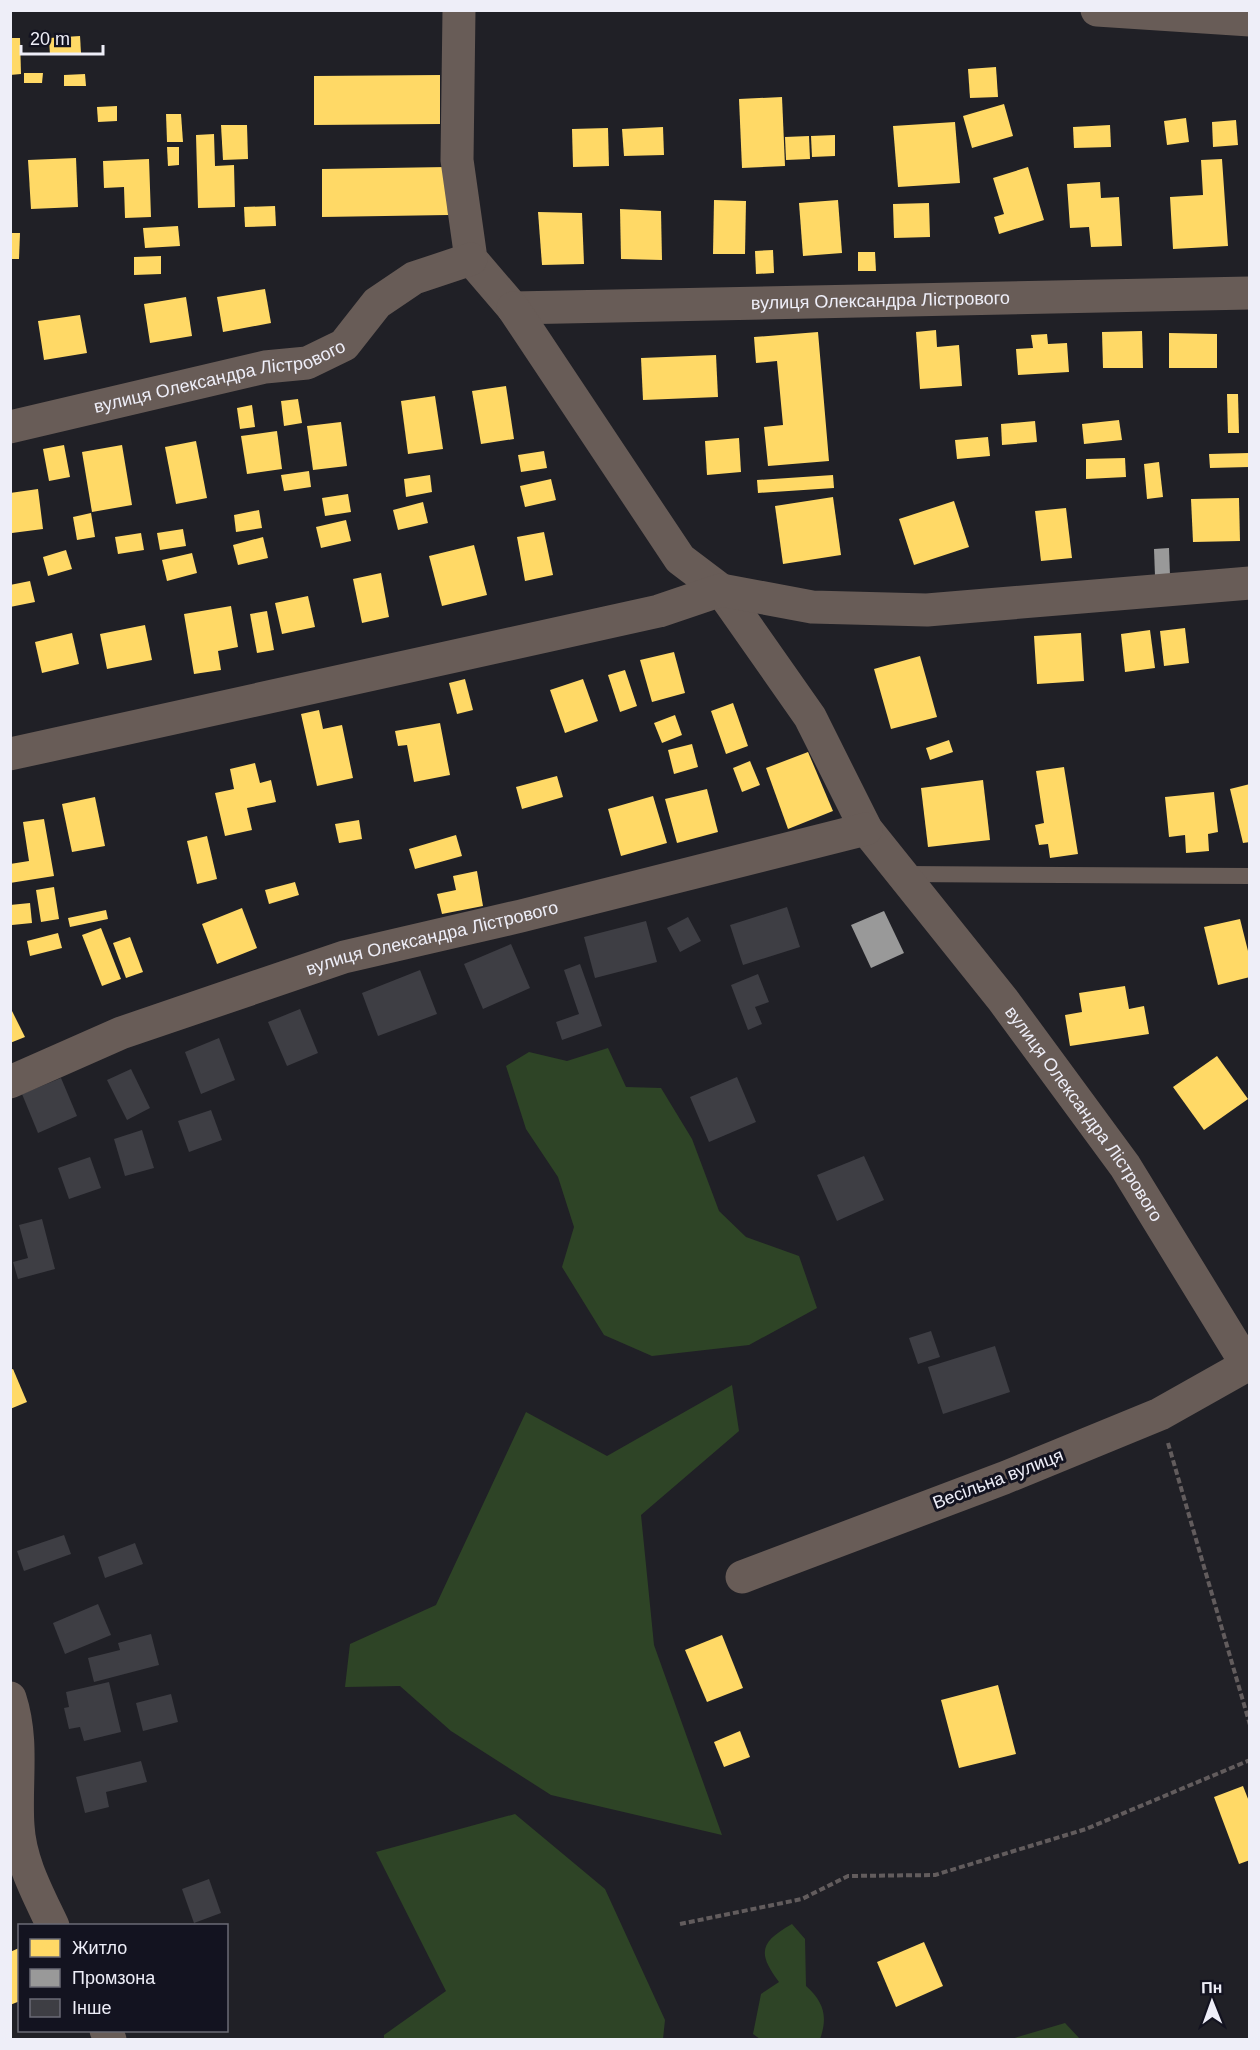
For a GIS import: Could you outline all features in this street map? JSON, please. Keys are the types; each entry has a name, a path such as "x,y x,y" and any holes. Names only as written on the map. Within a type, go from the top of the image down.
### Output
{"street":[{"path":"459,10 457,160 471,259"},
{"path":"1097,10 1250,20"},
{"name":"вулиця Олександра Лістрового","path":"10,428 265,367 307,363 344,345 377,303 414,278 471,259 513,308 680,559 721,590 810,717 866,829 1003,1000 1125,1166 1248,1364"},
{"name":"вулиця Олександра Лістрового","path":"513,308 1250,293"},
{"name":"вулиця Олександра Лістрового","path":"10,754 659,611 721,590 812,607 927,610 1250,583"},
{"name":"вулиця Олександра Лістрового","path":"10,1082 121,1033 344,957 521,916 866,829"},
{"name":"Весільна вулиця","path":"742,1577 1004,1478 1160,1414 1248,1364"},
{"path":"10,1698 20,1754 18,1828 27,1873 52,1924"}],"lane":[{"path":"904,874 1250,876"}],"path":[{"path":"1160,1414 1250,1725"},
{"path":"680,1924 802,1899 848,1876 935,1875 1086,1829 1250,1760"}],"green space":[{"path":"608,1048 626,1087 661,1088 692,1139 719,1211 746,1237 799,1256 817,1308 749,1345 652,1356 604,1335 562,1267 574,1227 558,1177 526,1129 506,1066 529,1052 567,1061"},
{"path":"732,1385 739,1431 641,1515 654,1645 722,1835 551,1795 451,1731 400,1686 345,1687 350,1644 436,1605 526,1412 607,1456"},
{"path":"515,1814 605,1889 665,2020 663,2039 384,2039 384,2035 446,1991 376,1852"},
{"path":"792,1924 805,1939 806,1986 817,1998 823,2010 824,2024 820,2039 760,2039 753,2034 761,1994 779,1982 767,1963 765,1949 773,1937"},
{"path":"1065,2023 1080,2039 1011,2039"}],"building: Житло":[{"path":"80,36 81,53 50,55 49,38"},
{"path":"10,38 20,38 21,74 10,75"},
{"path":"996,67 998,97 970,98 968,69"},
{"path":"24,73 43,73 42,83 24,83"},
{"path":"85,74 86,86 64,86 64,75"},
{"path":"440,75 440,124 314,125 314,76"},
{"path":"782,97 785,166 742,168 739,99"},
{"path":"1004,104 1013,136 972,148 963,116"},
{"path":"117,106 117,121 98,122 97,107"},
{"path":"166,114 181,114 183,142 167,142"},
{"path":"1186,118 1189,142 1167,145 1164,121"},
{"path":"1236,120 1238,145 1213,147 1212,122"},
{"path":"955,122 960,183 898,187 893,126"},
{"path":"221,125 247,125 248,159 223,160"},
{"path":"1110,125 1111,147 1074,148 1073,127"},
{"path":"663,127 664,155 624,156 622,129"},
{"path":"608,128 609,166 573,167 572,129"},
{"path":"214,134 215,166 234,165 235,207 198,208 196,135"},
{"path":"835,135 835,156 812,157 811,136"},
{"path":"809,136 810,159 786,160 785,137"},
{"path":"167,147 179,147 179,165 168,166"},
{"path":"76,158 78,207 31,209 28,160"},
{"path":"149,159 151,217 125,218 124,187 104,188 103,161"},
{"path":"1222,159 1228,246 1173,249 1170,197 1203,195 1201,160"},
{"path":"447,167 448,215 322,217 322,169"},
{"path":"1028,167 1044,220 999,234 994,217 1004,214 993,178"},
{"path":"1100,182 1101,198 1119,197 1122,246 1091,247 1089,227 1070,228 1067,184"},
{"path":"714,200 746,201 745,254 713,254"},
{"path":"838,200 842,253 803,256 799,203"},
{"path":"929,203 930,237 894,238 893,204"},
{"path":"275,206 276,226 245,227 244,207"},
{"path":"620,209 661,211 662,260 621,259"},
{"path":"538,212 582,213 584,264 542,265"},
{"path":"178,226 180,246 145,248 143,228"},
{"path":"10,233 20,233 19,259 10,259"},
{"path":"773,250 774,273 756,274 755,251"},
{"path":"858,252 875,252 876,271 858,271"},
{"path":"161,256 161,274 134,275 134,257"},
{"path":"265,289 271,323 223,332 217,297"},
{"path":"186,297 192,336 150,343 144,304"},
{"path":"80,315 87,353 44,360 38,321"},
{"path":"936,330 937,347 959,345 962,386 920,389 916,332"},
{"path":"1142,331 1143,368 1103,368 1102,332"},
{"path":"818,332 829,461 768,466 764,427 783,425 777,361 756,363 754,337"},
{"path":"1169,333 1217,334 1217,368 1169,368"},
{"path":"1047,334 1048,344 1067,343 1069,372 1018,375 1016,349 1033,348 1031,335"},
{"path":"716,355 718,397 643,400 641,358"},
{"path":"506,386 514,439 481,444 472,391"},
{"path":"1227,394 1238,394 1239,433 1228,433"},
{"path":"435,396 443,449 408,454 401,401"},
{"path":"298,399 302,423 284,426 281,401"},
{"path":"252,405 255,427 240,429 237,408"},
{"path":"1119,420 1122,440 1084,444 1082,424"},
{"path":"1035,421 1037,442 1002,445 1001,424"},
{"path":"341,422 347,466 313,470 307,426"},
{"path":"277,431 282,469 247,474 241,436"},
{"path":"988,437 990,456 957,459 955,440"},
{"path":"739,438 741,472 707,475 705,441"},
{"path":"196,441 207,498 176,504 165,447"},
{"path":"64,445 70,477 49,481 43,449"},
{"path":"122,445 132,505 92,512 82,452"},
{"path":"544,451 547,468 521,472 518,455"},
{"path":"1249,453 1249,467 1210,468 1209,454"},
{"path":"1125,458 1126,477 1086,479 1086,459"},
{"path":"1159,462 1163,497 1147,499 1144,464"},
{"path":"309,471 311,487 284,491 281,475"},
{"path":"430,475 432,492 406,497 404,479"},
{"path":"833,475 834,488 758,493 757,480"},
{"path":"551,479 556,500 525,507 520,486"},
{"path":"38,489 43,529 12,533 10,493"},
{"path":"348,494 351,512 325,516 322,498"},
{"path":"833,497 841,555 783,564 775,506"},
{"path":"1239,498 1240,541 1193,542 1191,499"},
{"path":"954,501 969,547 914,565 899,519"},
{"path":"423,502 428,523 398,530 393,510"},
{"path":"1066,508 1072,558 1041,561 1035,511"},
{"path":"259,510 262,528 236,532 234,515"},
{"path":"91,513 95,537 77,540 73,517"},
{"path":"346,520 351,541 321,548 316,527"},
{"path":"183,529 186,546 160,550 157,533"},
{"path":"544,532 553,575 525,581 517,537"},
{"path":"141,533 144,550 118,554 115,537"},
{"path":"263,537 268,558 238,565 233,545"},
{"path":"474,545 487,595 442,606 429,556"},
{"path":"66,550 72,569 48,576 43,557"},
{"path":"192,553 197,573 167,581 162,560"},
{"path":"381,573 389,617 362,623 353,579"},
{"path":"30,581 35,602 10,607 10,585"},
{"path":"308,596 315,627 282,634 275,603"},
{"path":"231,606 238,647 218,651 221,670 194,674 184,614"},
{"path":"267,611 274,650 257,653 250,614"},
{"path":"145,625 152,660 107,669 100,634"},
{"path":"1185,628 1189,663 1164,666 1160,631"},
{"path":"1150,630 1155,668 1125,672 1121,634"},
{"path":"72,633 79,664 42,673 35,642"},
{"path":"1081,633 1084,681 1037,684 1034,636"},
{"path":"674,652 685,693 652,702 640,660"},
{"path":"920,656 937,717 891,729 874,669"},
{"path":"625,670 637,706 620,712 608,675"},
{"path":"465,679 473,710 457,714 449,683"},
{"path":"583,679 598,721 565,733 550,690"},
{"path":"733,703 748,746 726,754 711,711"},
{"path":"319,710 323,729 342,725 353,778 317,786 301,714"},
{"path":"675,715 682,735 662,743 654,723"},
{"path":"440,723 450,775 414,782 407,745 398,746 395,731"},
{"path":"949,740 953,752 930,760 926,748"},
{"path":"692,744 698,767 674,774 668,750"},
{"path":"808,752 833,811 788,829 766,768"},
{"path":"750,761 760,785 742,792 733,768"},
{"path":"255,763 260,783 271,780 276,802 247,808 252,830 225,836 215,793 234,789 230,769"},
{"path":"1064,767 1078,854 1050,858 1048,844 1039,845 1035,825 1044,823 1036,771"},
{"path":"557,776 563,797 522,809 516,787"},
{"path":"983,780 990,840 928,847 921,788"},
{"path":"1250,784 1250,842 1243,843 1230,789"},
{"path":"707,789 718,832 677,843 665,799"},
{"path":"1214,792 1218,832 1208,834 1209,851 1186,853 1185,835 1169,837 1165,797"},
{"path":"653,796 667,843 621,856 608,809"},
{"path":"95,797 105,846 72,852 62,804"},
{"path":"44,819 54,876 10,883 10,864 29,861 23,822"},
{"path":"359,820 362,839 339,843 335,824"},
{"path":"456,835 462,856 415,869 409,849"},
{"path":"207,836 217,879 197,884 187,841"},
{"path":"477,871 483,906 442,914 437,894 456,890 453,876"},
{"path":"295,882 299,895 269,904 265,890"},
{"path":"54,887 59,919 41,922 36,890"},
{"path":"30,903 32,923 12,925 10,905"},
{"path":"242,908 257,948 217,964 202,924"},
{"path":"106,910 108,919 70,927 68,918"},
{"path":"1240,919 1250,959 1250,977 1218,985 1204,927"},
{"path":"101,928 121,979 102,986 82,935"},
{"path":"58,933 62,948 30,956 27,941"},
{"path":"130,937 143,972 126,978 113,943"},
{"path":"1125,986 1129,1009 1144,1006 1149,1034 1070,1046 1065,1015 1082,1012 1079,993"},
{"path":"10,1007 25,1037 10,1043"},
{"path":"1217,1056 1248,1099 1204,1130 1173,1087"},
{"path":"13,1369 27,1402 10,1409 10,1370"},
{"path":"722,1635 743,1688 707,1702 685,1650"},
{"path":"998,1685 1016,1754 959,1768 941,1700"},
{"path":"740,1731 750,1757 724,1767 714,1742"},
{"path":"1243,1786 1250,1804 1250,1860 1239,1864 1214,1797"},
{"path":"924,1942 943,1986 896,2007 877,1962"},
{"path":"18,1948 18,2002 10,2005 10,1952"}],"building: Промзона":[{"path":"1169,548 1170,576 1155,576 1154,549"},
{"path":"884,911 904,953 871,968 851,925"}],"building: Інше":[{"path":"787,907 800,947 743,965 730,925"},
{"path":"688,917 701,941 680,952 667,928"},
{"path":"646,921 657,962 595,978 584,937"},
{"path":"511,944 530,988 483,1009 464,964"},
{"path":"580,964 602,1026 562,1040 556,1022 579,1014 564,970"},
{"path":"420,970 437,1014 378,1036 362,993"},
{"path":"758,974 769,1002 755,1007 762,1024 748,1030 731,985"},
{"path":"300,1009 318,1053 287,1066 268,1022"},
{"path":"219,1038 235,1080 201,1094 185,1052"},
{"path":"131,1069 150,1108 127,1120 107,1080"},
{"path":"737,1077 756,1122 709,1142 690,1097"},
{"path":"61,1078 77,1116 38,1133 22,1094"},
{"path":"211,1110 222,1140 189,1152 178,1121"},
{"path":"142,1130 154,1168 125,1176 114,1139"},
{"path":"864,1156 884,1200 837,1221 817,1175"},
{"path":"90,1157 101,1188 69,1199 58,1168"},
{"path":"42,1219 55,1269 18,1279 13,1262 28,1258 19,1225"},
{"path":"931,1331 940,1357 918,1364 909,1338"},
{"path":"995,1346 1010,1392 943,1414 928,1367"},
{"path":"64,1535 71,1554 24,1571 17,1551"},
{"path":"135,1543 143,1564 105,1578 98,1557"},
{"path":"98,1604 111,1635 65,1654 53,1623"},
{"path":"151,1634 159,1665 94,1682 88,1658 120,1650 118,1643"},
{"path":"109,1682 121,1732 84,1741 80,1727 69,1729 64,1708 69,1707 66,1692"},
{"path":"171,1694 178,1722 143,1731 136,1703"},
{"path":"141,1761 147,1782 106,1792 109,1807 85,1813 76,1777"},
{"path":"209,1879 221,1913 194,1923 182,1889"}]}
